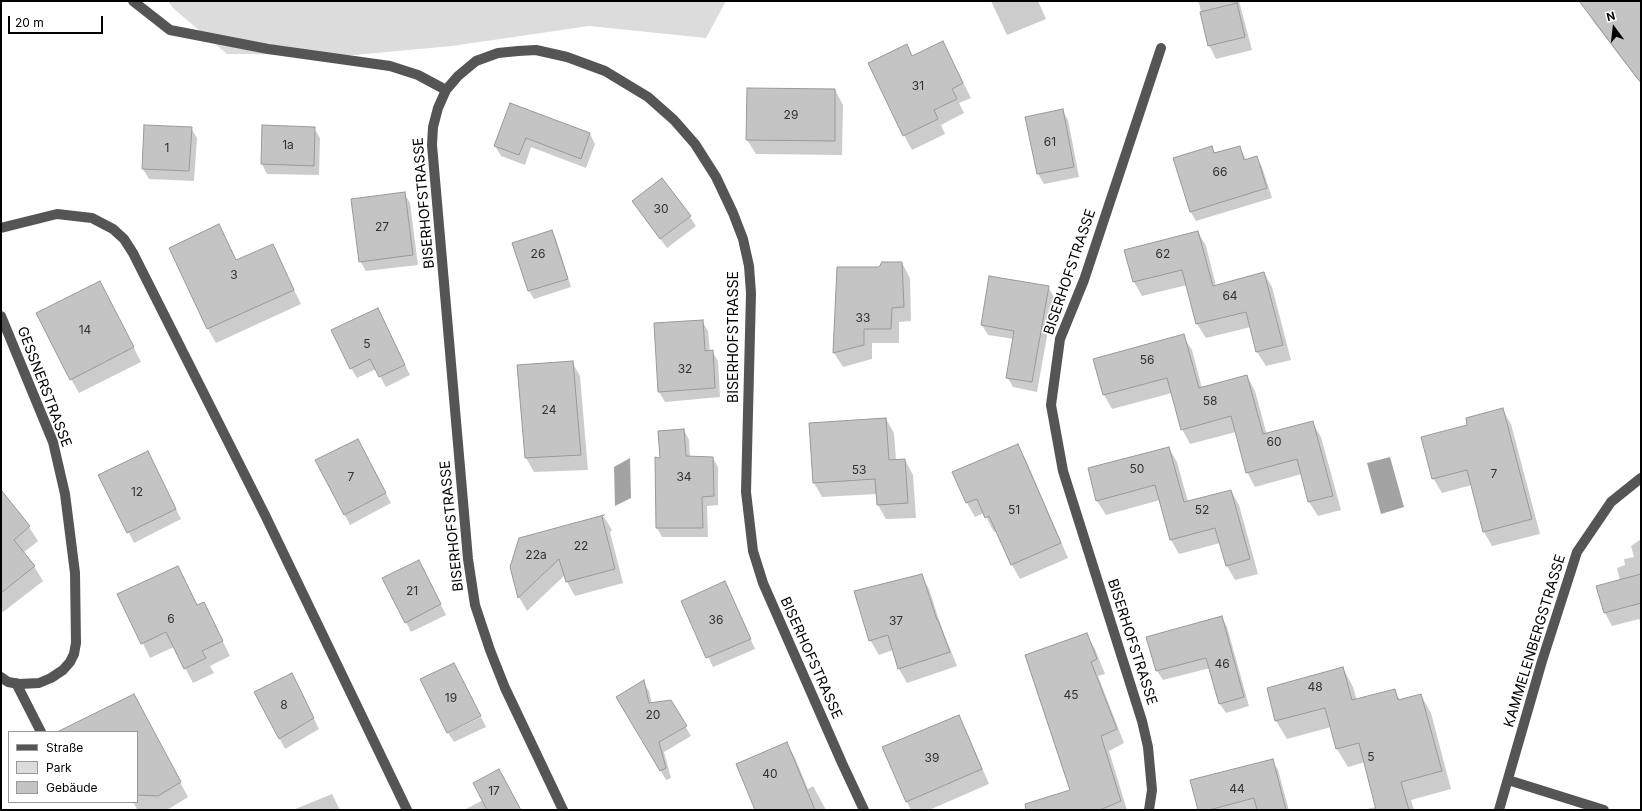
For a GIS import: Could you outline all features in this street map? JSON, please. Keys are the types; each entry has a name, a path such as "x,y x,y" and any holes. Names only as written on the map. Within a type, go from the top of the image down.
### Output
{"street":[{"path":"132,1 170,30 268,49 390,66 418,75 446,90"},
{"name":"BISERHOFSTRASSE","path":"1149,810 1152,790 1148,747 1142,721 1063,471 1051,404 1060,339 1084,280 1161,48"},
{"name":"BISERHOFSTRASSE","path":"563,810 505,688 475,605 467,551 432,145 433,127 446,90 458,76 476,61 498,54 536,50 567,57 605,70 648,97 674,120 695,144 716,177 733,213 743,239 749,266 751,294 746,492 754,551 763,583 864,810"},
{"path":"1,228 57,214 74,215 92,218 113,229 124,239 133,253 262,508 407,810"},
{"name":"GESSNERSTRASSE","path":"1,316 53,442 65,494 75,573 76,645 70,662 63,670 51,678 39,683 8,681"},
{"name":"KAMMELENBERGSTRASSE","path":"1499,810 1542,660 1577,552 1611,502 1641,478"},
{"path":"8,681 40,731"},
{"path":"1508,780 1604,810"}],"green space":[{"path":"168,1 726,1 706,38 589,26 452,46 354,55 227,54 173,8"}],"shaded area":[{"path":"1390,457 1404,507 1381,514 1367,463"},
{"path":"630,458 631,498 615,506 614,467"}],"building":[{"path":"1579,1 1641,1 1641,83"},
{"path":"1237,3 1245,37 1208,46 1200,12"},
{"path":"943,41 963,83 952,89 957,99 934,110 938,119 903,136 868,63 907,44 912,56"},
{"path":"747,88 835,89 835,141 746,140"},
{"path":"510,103 590,133 581,159 526,138 519,155 494,146"},
{"path":"1063,109 1074,167 1037,174 1025,117"},
{"path":"144,125 192,127 189,171 142,169"},
{"path":"262,125 315,127 314,166 261,164"},
{"path":"1212,146 1214,153 1240,146 1244,160 1257,156 1267,188 1190,212 1173,158"},
{"path":"662,178 691,216 660,239 632,201"},
{"path":"405,192 413,255 359,262 351,199"},
{"path":"219,224 236,260 273,244 294,290 207,329 169,248"},
{"path":"552,230 568,279 528,291 512,243"},
{"path":"1198,231 1213,286 1264,272 1283,345 1256,352 1246,312 1196,324 1182,270 1133,282 1124,250"},
{"path":"882,262 902,262 904,307 892,308 891,329 864,329 864,345 833,353 837,267 879,267"},
{"path":"989,276 1049,286 1032,382 1006,378 1014,331 981,325"},
{"path":"100,281 134,347 70,380 36,313"},
{"path":"378,308 405,365 379,377 370,359 350,369 331,330"},
{"path":"703,320 705,351 713,350 715,388 658,392 654,323"},
{"path":"1184,334 1199,388 1247,375 1263,434 1313,421 1333,496 1308,502 1297,459 1246,473 1231,416 1181,430 1167,378 1103,395 1093,359"},
{"path":"573,361 581,455 525,458 517,365"},
{"path":"1503,408 1532,519 1483,532 1467,470 1432,479 1421,437 1467,425 1466,418"},
{"path":"886,418 889,460 905,459 908,503 877,505 875,479 813,483 809,423"},
{"path":"684,429 686,456 713,457 714,496 702,497 703,528 656,528 655,457 660,458 658,431"},
{"path":"358,439 386,493 344,515 315,460"},
{"path":"1018,444 1061,543 1011,565 989,516 985,518 977,499 966,503 952,472"},
{"path":"1169,447 1184,502 1231,490 1250,559 1226,566 1215,528 1170,540 1155,485 1096,501 1088,468"},
{"path":"148,451 176,509 127,533 98,475"},
{"path":"1,490 30,526 14,540 35,566 1,593"},
{"path":"604,515 602,517 615,569 566,582 559,559 518,598 510,567 519,538"},
{"path":"419,560 441,604 405,623 382,578"},
{"path":"178,566 197,605 204,602 223,641 202,651 206,658 184,669 166,632 141,644 117,594"},
{"path":"922,574 937,620 950,652 898,669 888,635 869,641 854,591"},
{"path":"1641,574 1641,603 1604,613 1596,586"},
{"path":"725,581 751,639 706,658 681,601"},
{"path":"1222,616 1244,697 1219,704 1206,658 1156,671 1146,637"},
{"path":"1087,633 1097,659 1091,662 1117,729 1101,736 1121,801 1100,810 1026,810 1025,804 1070,790 1025,655"},
{"path":"454,663 481,716 447,733 420,679"},
{"path":"1343,667 1352,700 1395,689 1398,700 1421,694 1442,771 1401,782 1409,810 1376,810 1359,743 1336,749 1325,708 1275,721 1267,688"},
{"path":"292,673 314,718 279,739 254,692"},
{"path":"644,680 649,703 671,700 687,726 659,742 666,768 660,771 616,697"},
{"path":"134,694 181,782 158,796 138,795 138,731 59,731"},
{"path":"959,715 982,769 906,802 882,747"},
{"path":"787,742 815,810 755,810 736,764"},
{"path":"1273,759 1286,810 1257,810 1254,798 1209,810 1198,810 1190,780"},
{"path":"499,769 521,810 487,810 473,783"}]}
